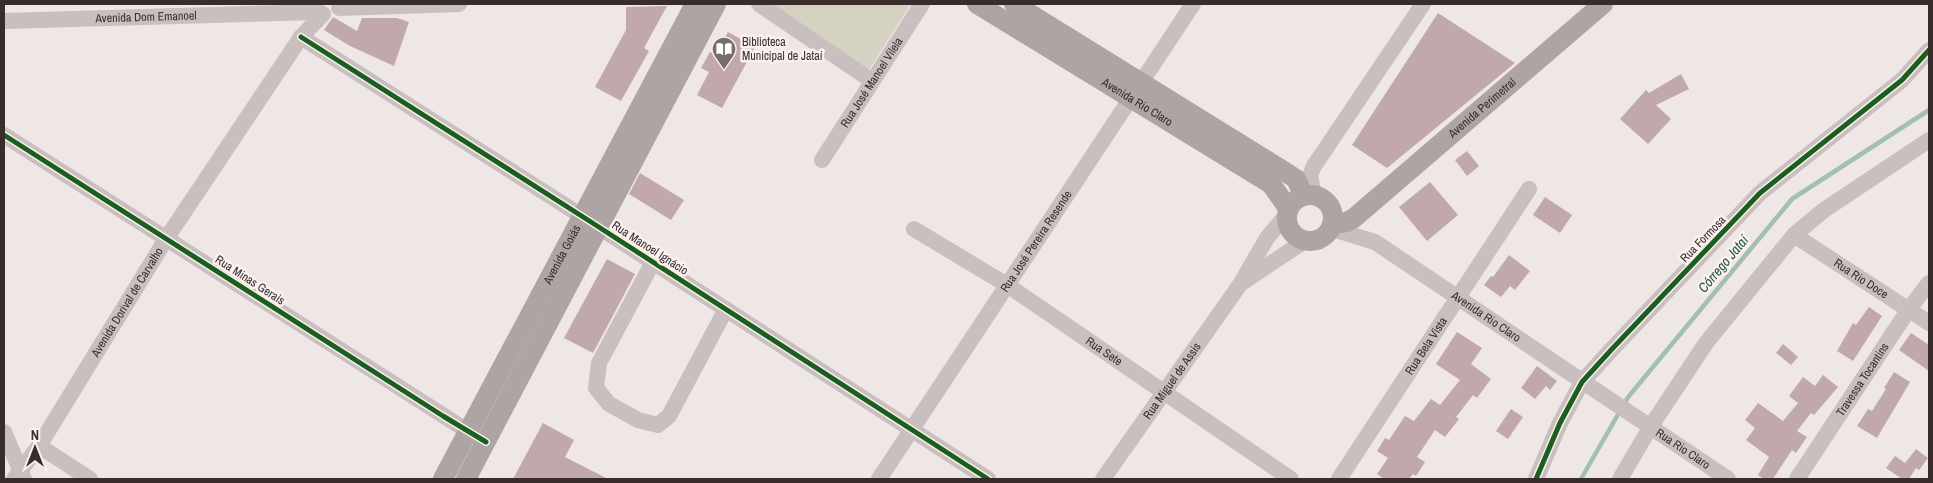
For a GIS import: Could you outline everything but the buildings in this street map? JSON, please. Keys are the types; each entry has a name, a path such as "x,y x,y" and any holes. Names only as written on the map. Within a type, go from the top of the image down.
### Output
{"main road":[{"name":"Avenida Goiás","path":"443,479 468,431 590,221 648,111 695,4"},
{"name":"Avenida Goiás","path":"648,111 716,4"},
{"name":"Avenida Rio Claro","path":"977,4 1136,89"},
{"name":"Avenida Rio Claro","path":"1014,4 1136,89 1205,132 1296,179 1309,196"},
{"name":"Avenida Perimetral","path":"1331,221 1347,222 1361,211 1594,6"},
{"name":"Avenida Rio Claro","path":"1205,132 1271,184 1288,211"},
{"path":"1309,196 1325,201 1331,221 1325,235 1319,239 1306,240 1293,234 1289,228 1288,211 1296,199 1309,196"},
{"name":"Avenida Goiás","path":"466,479 486,442 590,221"}],"street":[{"path":"318,10 332,14 340,6 458,4"},
{"path":"758,4 872,81"},
{"name":"Rua José Manoel Vilela","path":"822,160 922,4"},
{"name":"Rua José Pereira Resende","path":"879,479 1193,4"},
{"path":"1309,196 1310,175 1314,166 1423,4"},
{"name":"Avenida Dom Emanoel","path":"4,21 150,10 318,10"},
{"name":"Avenida Dorival de Carvalho","path":"19,476 166,239 318,10"},
{"name":"Rua Manoel Ignácio","path":"301,37 590,221 988,479"},
{"name":"Rua Formosa","path":"1536,479 1560,423 1582,382 1760,193 1902,80 1929,50"},
{"name":"Rua Minas Gerais","path":"4,135 486,442"},
{"path":"1620,479 1651,426 1706,343 1794,235 1824,210 1929,140"},
{"name":"Rua Bela Vista","path":"1339,479 1529,189"},
{"name":"Rua Miguel de Assis","path":"1104,479 1241,283 1258,252 1288,211"},
{"name":"Avenida Rio Claro","path":"1331,221 1375,242 1636,417"},
{"name":"Rua Sete","path":"914,229 1007,285 1292,479"},
{"name":"Rua Rio Doce","path":"1794,235 1929,323"},
{"name":"Rua Miguel de Assis","path":"1241,283 1306,240"},
{"path":"653,262 599,363 596,388 609,404 638,420 658,425 669,416 726,310"},
{"name":"Travessa Tocantins","path":"1797,479 1909,309 1929,282"},
{"name":"Rua Rio Claro","path":"1636,417 1728,479"},
{"path":"4,432 19,476"},
{"path":"39,446 90,479"}],"shaded area":[{"path":"757,4 911,4 867,73"}],"waterway":[{"name":"Córrego Jataí","path":"1624,404 1792,199 1929,110"},
{"name":"Córrego Jataí","path":"1581,479 1620,411"}],"cycle path":[{"path":"301,37 988,479"},
{"path":"1536,479 1560,423 1582,382 1612,349 1760,193 1902,80 1929,50"},
{"path":"4,135 486,442"}],"place":[{"name":"Biblioteca Municipal de Jataí","path":"724,70"}]}
